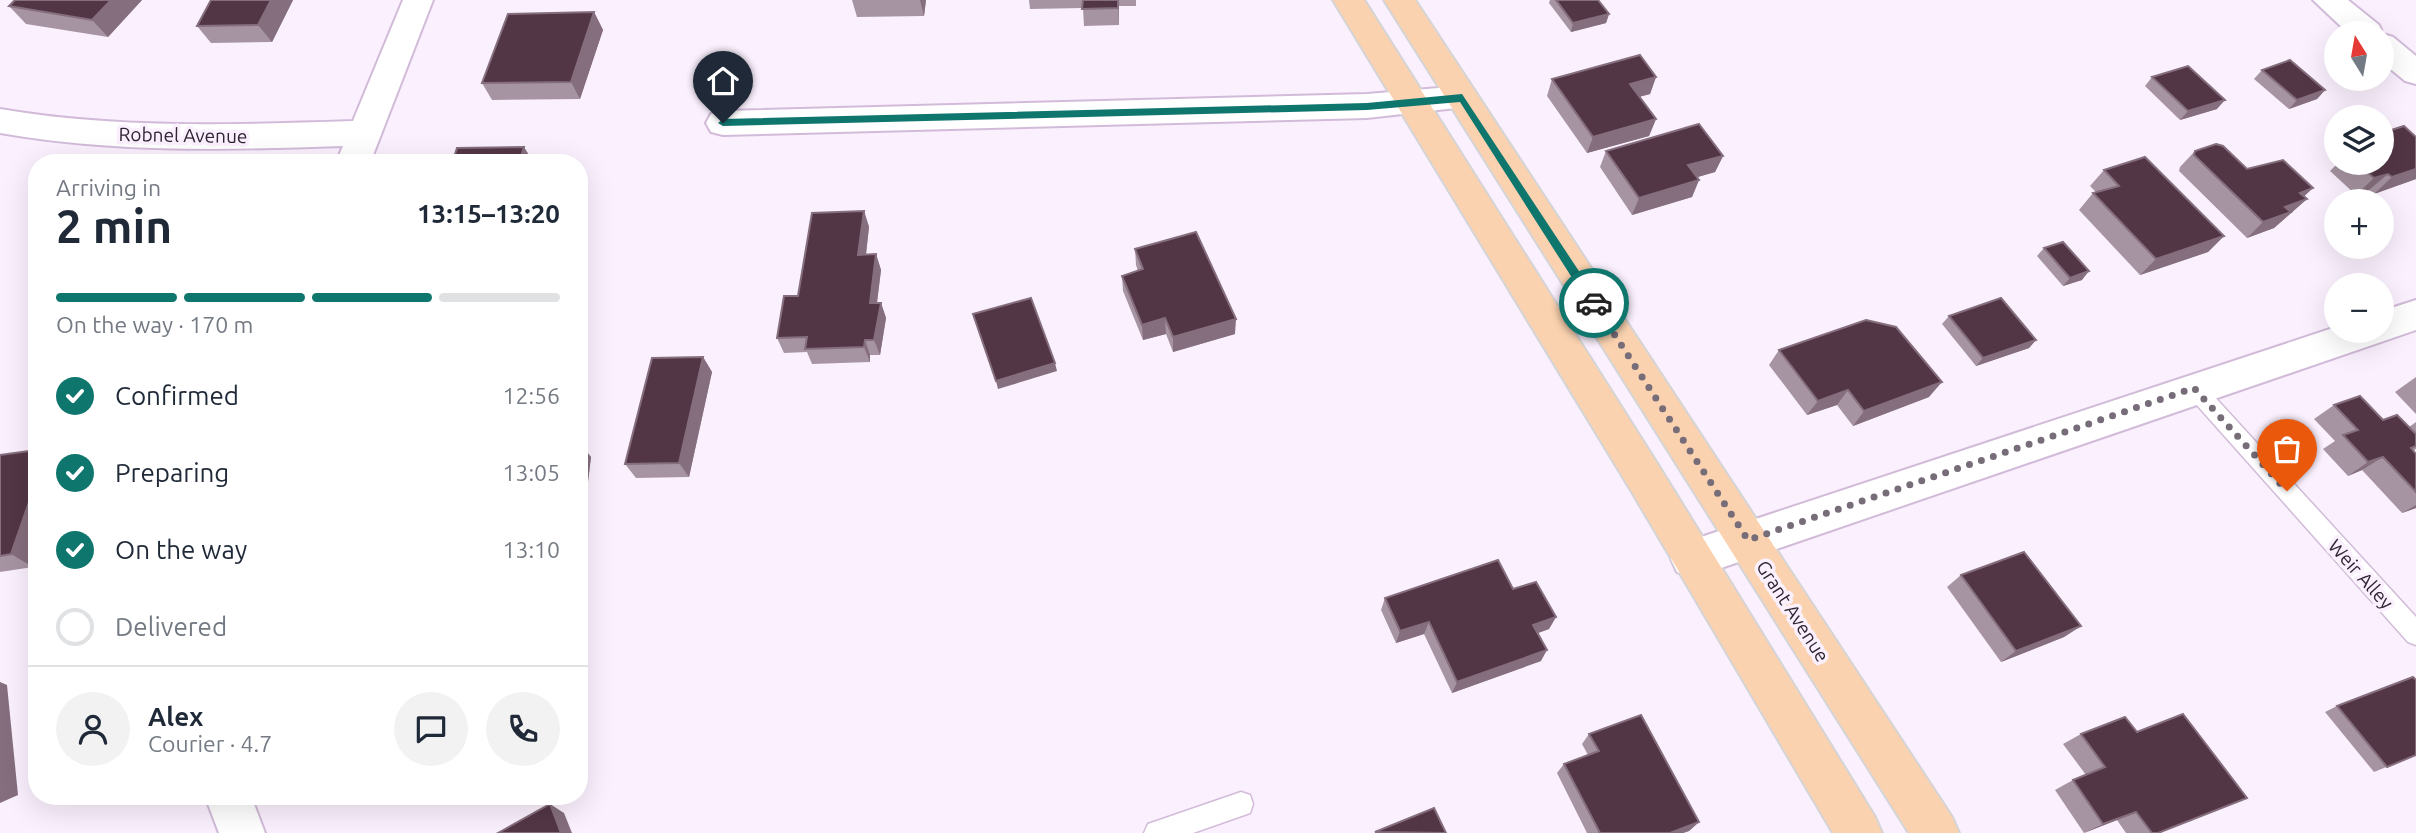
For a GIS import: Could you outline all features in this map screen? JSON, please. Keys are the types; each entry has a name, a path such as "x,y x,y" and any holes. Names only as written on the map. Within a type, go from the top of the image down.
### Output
{"main road":[{"path":"1348,0 1858,833"},
{"name":"Grant Avenue","path":"1399,0 1936,833"}],"street":[{"path":"360,148 418,0"},
{"path":"2328,0 2353,21"},
{"path":"2394,54 2416,73"},
{"path":"723,123 1367,106 1462,98"},
{"name":"Robnel Avenue","path":"0,121 88,133 194,136 360,148"},
{"path":"2394,322 2416,315"},
{"path":"1692,559 2331,343"},
{"path":"231,805 242,833"}],"lane":[{"name":"Weir Alley","path":"2194,388 2416,634"},
{"path":"1157,833 1241,804"}],"building":[{"path":"15,0 111,0 92,20 9,6"},
{"path":"211,0 271,0 258,25 197,26"},
{"path":"1083,0 1118,0 1118,8 1082,9"},
{"path":"1556,0 1598,0 1609,14 1573,23"},
{"path":"594,12 571,82 482,83 508,14"},
{"path":"1640,55 1656,77 1630,84 1656,119 1593,137 1552,79"},
{"path":"2290,60 2324,90 2297,100 2262,70"},
{"path":"2188,66 2225,100 2188,111 2152,77"},
{"path":"1699,124 1723,156 1688,165 1699,180 1639,198 1606,151"},
{"path":"2404,126 2416,137 2416,169 2392,177 2389,175 2394,175 2394,129"},
{"path":"2216,144 2223,146 2247,169 2283,160 2313,188 2300,193 2307,199 2285,207 2291,212 2263,222 2194,155 2195,151"},
{"path":"524,147 522,154 455,154 457,148"},
{"path":"2145,157 2224,236 2156,259 2093,193 2119,186 2104,170"},
{"path":"864,211 858,255 876,254 870,303 881,303 874,340 865,340 864,347 805,349 807,337 777,338 784,296 798,296 812,213"},
{"path":"1196,232 1236,319 1173,337 1165,318 1142,325 1122,276 1143,269 1135,249"},
{"path":"2063,242 2089,271 2070,278 2044,248"},
{"path":"1031,298 1055,363 996,381 973,314"},
{"path":"2001,298 2036,340 1983,358 1949,316"},
{"path":"1866,320 1896,327 1942,382 1864,411 1848,390 1818,401 1779,350"},
{"path":"703,357 679,463 625,464 652,358"},
{"path":"2360,396 2383,420 2397,415 2416,434 2416,446 2411,448 2416,454 2416,492 2383,457 2368,462 2343,435 2358,430 2334,405"},
{"path":"28,451 28,505 11,554 0,556 0,455"},
{"path":"2024,552 2081,626 2016,651 1961,575"},
{"path":"1498,560 1513,589 1536,582 1556,617 1533,625 1547,650 1457,682 1429,622 1400,631 1385,598"},
{"path":"2413,677 2416,680 2416,755 2387,767 2337,706"},
{"path":"2183,714 2247,798 2158,833 2152,833 2136,812 2103,824 2073,780 2105,767 2081,734 2125,717 2137,732"},
{"path":"1641,715 1699,822 1670,833 1600,833 1564,764 1599,751 1589,734"},
{"path":"550,805 561,833 498,833"},
{"path":"1434,808 1446,833 1375,832"}],"way so far":[{"path":"1594,303 1748,540 2194,388 2287,491"}],"route":[{"path":"723,123 1367,106 1462,98 1594,303"}]}
